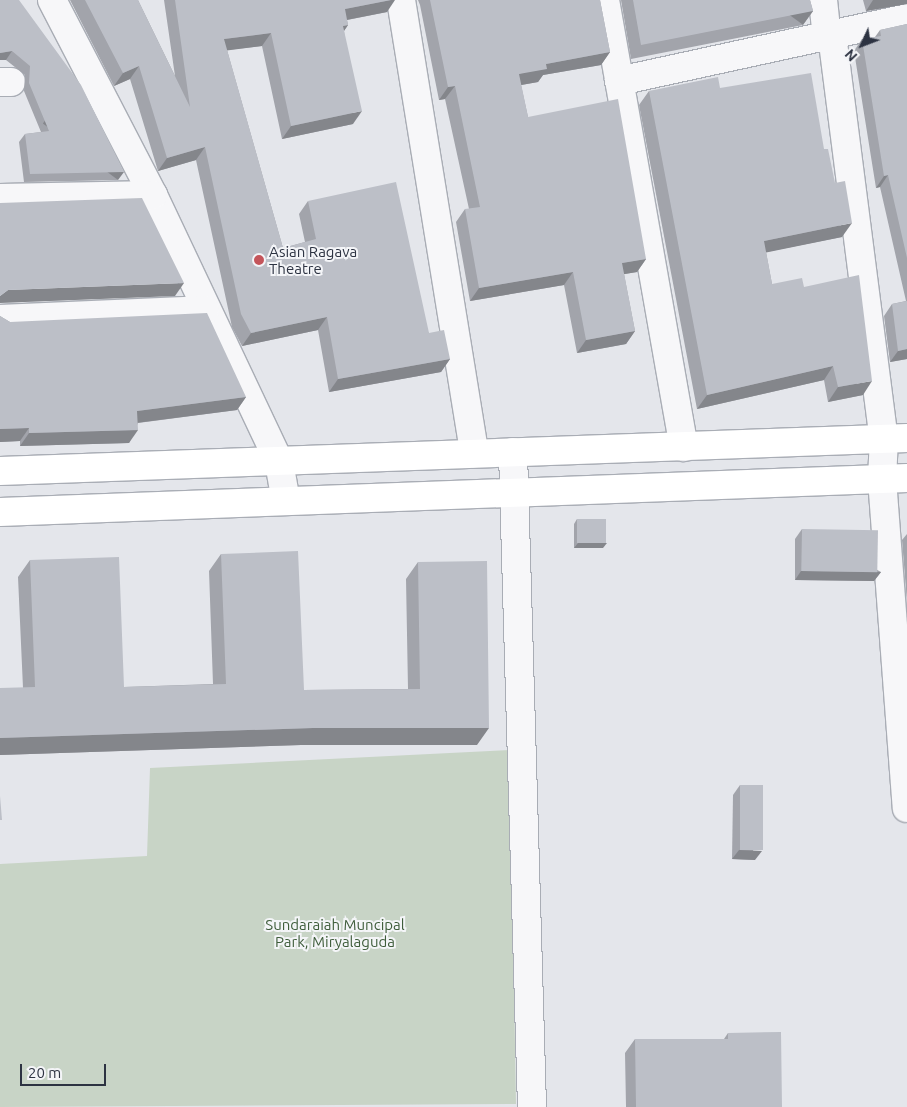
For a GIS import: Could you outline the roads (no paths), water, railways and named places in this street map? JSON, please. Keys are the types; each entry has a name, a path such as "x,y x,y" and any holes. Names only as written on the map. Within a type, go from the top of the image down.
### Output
{"main road":[{"path":"0,471 896,438"},
{"path":"0,512 895,478"}],"street":[{"path":"52,0 153,195 205,310 279,462 286,500"},
{"path":"401,0 474,453"},
{"path":"605,0 684,447"},
{"path":"823,0 827,36"},
{"path":"619,82 907,18"},
{"path":"827,36 832,35 896,438 895,478 907,808"},
{"path":"0,198 153,195"},
{"path":"0,319 205,310"},
{"path":"513,452 532,1107"}],"place":[{"name":"Asian Ragava Theatre","path":"259,260"}],"park label":[{"name":"Sundaraiah Muncipal Park, Miryalaguda","path":"335,932"}]}
